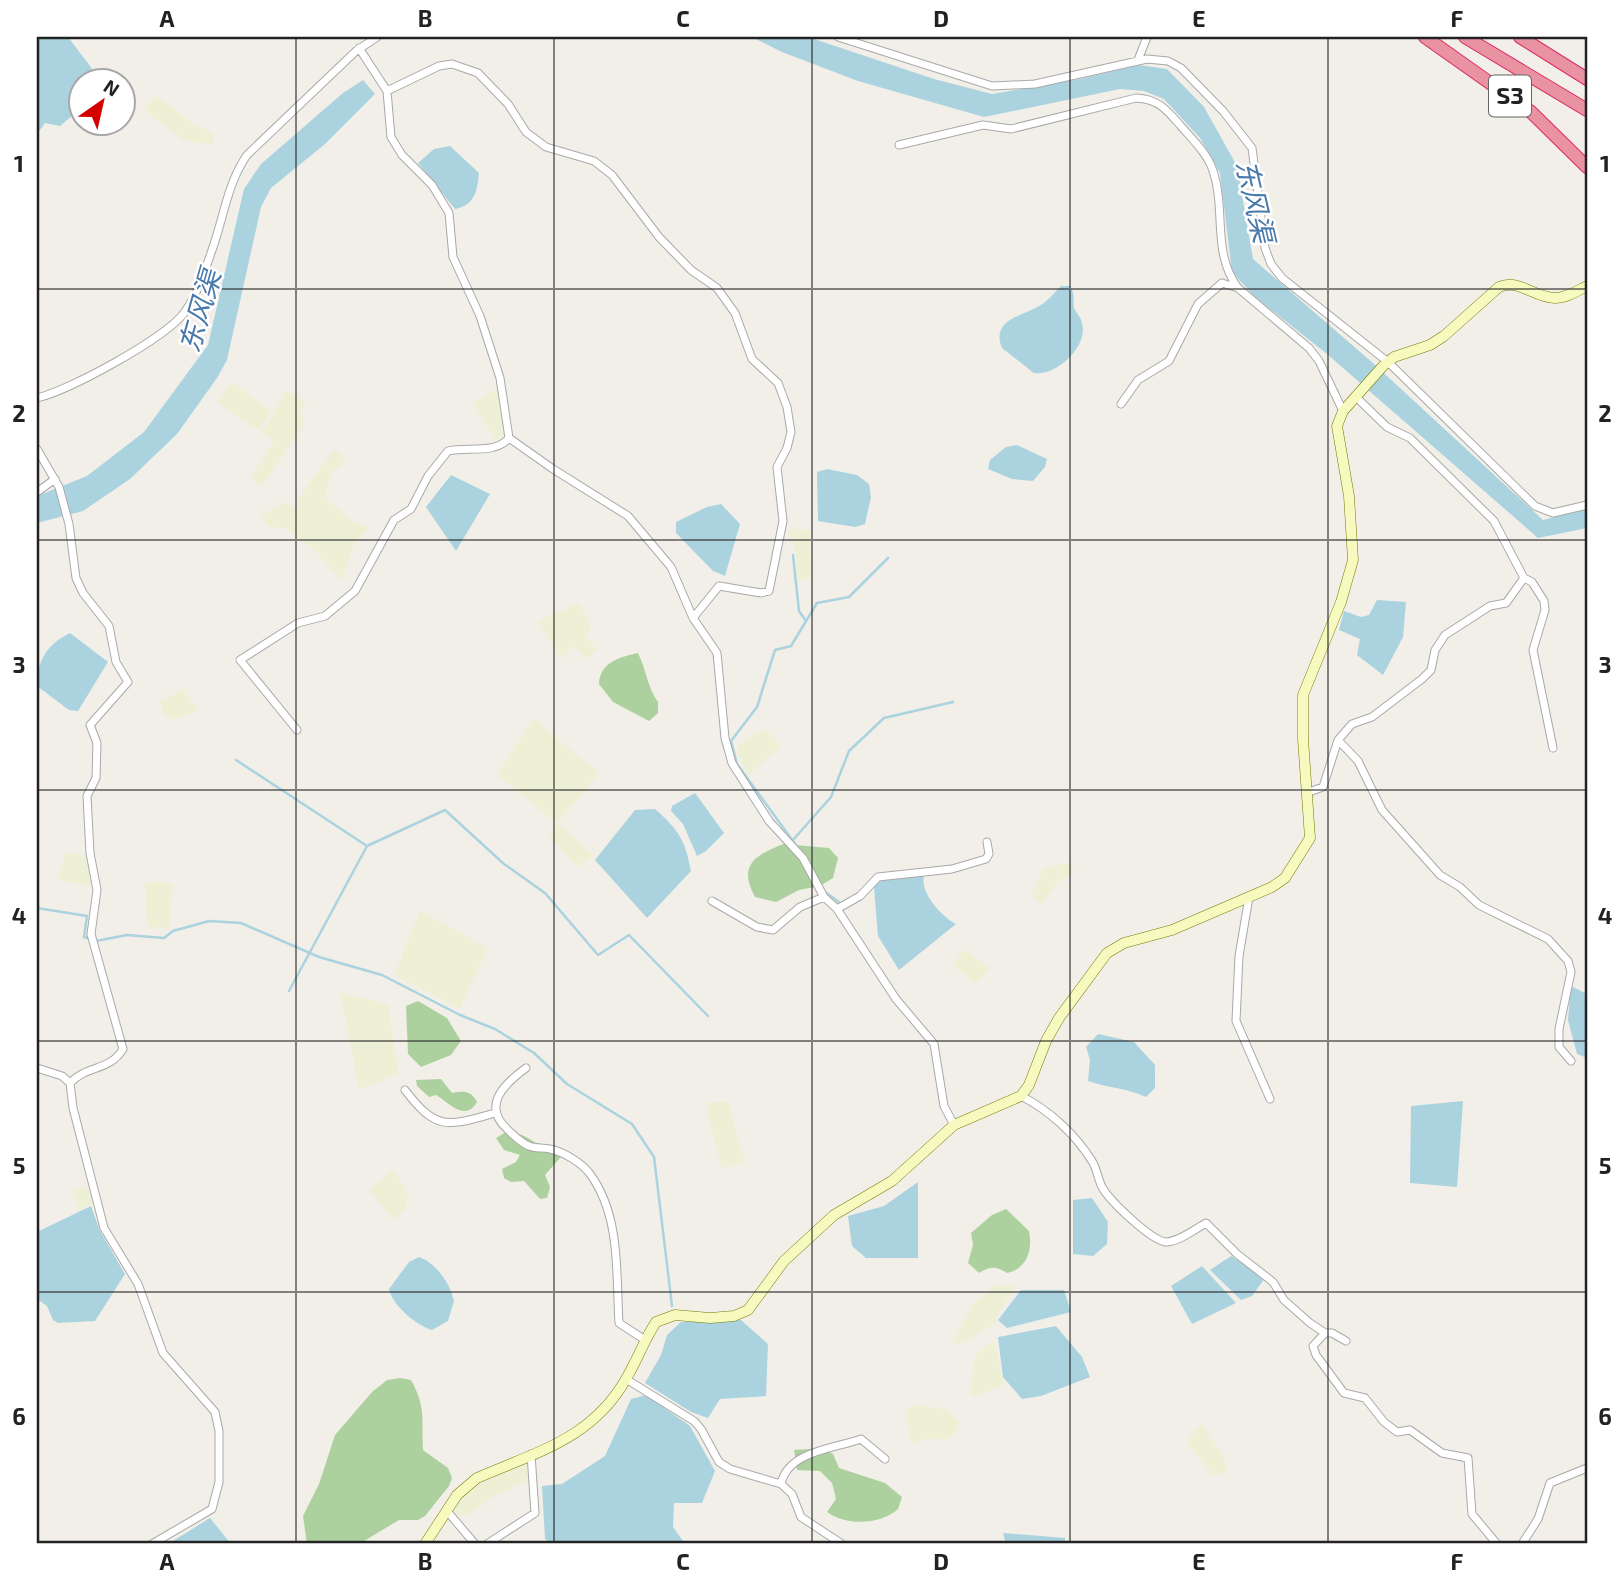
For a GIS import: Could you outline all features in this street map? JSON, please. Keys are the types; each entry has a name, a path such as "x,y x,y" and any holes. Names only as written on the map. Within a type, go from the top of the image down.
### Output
{"highway":[{"name":"S3","path":"1425,37 1531,112 1587,167"},
{"path":"1465,37 1587,110"},
{"path":"1520,37 1587,79"}],"street":[{"path":"37,398 106,366 173,325 184,312 204,274 233,176 240,166 275,127 359,48 377,37"},
{"path":"838,37 992,86 1035,84 1138,60 1168,61 1181,68 1223,111 1252,148 1265,248 1271,264 1282,278 1386,364 1535,506 1553,513 1587,505"},
{"path":"1138,60 1147,37"},
{"path":"359,48 387,92 391,137 402,155 432,185 449,213 453,257 480,316 500,378 509,438 628,516 671,567 693,618 717,653 725,738 732,763 769,821 803,858 824,897 838,909 896,999 934,1044 944,1106 954,1125"},
{"path":"387,92 439,66 452,64 478,73 508,104 526,132 546,147 594,161 612,175 659,237 691,270 717,288 735,313 752,359 778,383 787,407 791,432 787,448 777,467 783,522 769,591 761,593 719,586 693,618"},
{"path":"899,145 984,125 1012,129 1136,99 1154,101 1182,127 1213,170 1223,254 1238,288"},
{"path":"1121,404 1138,380 1169,361 1198,304 1222,283 1238,288 1309,348 1319,360 1343,411"},
{"path":"425,1544 457,1495 477,1478 580,1432 597,1419 626,1379 645,1340 662,1317 722,1317 748,1310 784,1261 834,1215 892,1181 954,1125 1021,1096 1030,1085 1046,1041 1059,1018 1107,953 1124,943 1172,930 1279,883 1300,858 1310,838 1303,695 1341,601 1353,560 1349,496 1337,426 1343,411 1386,364 1444,336 1488,295 1507,284 1555,298 1587,286"},
{"path":"1359,393 1387,427 1410,438 1494,521 1524,578 1532,582 1544,601 1545,610 1533,650 1553,748"},
{"path":"297,730 240,660 298,623 325,616 355,591 394,520 411,509 428,476 448,451 485,449 504,444 509,438"},
{"path":"37,449 59,487 69,524 76,578 83,593 109,626 116,662 128,682 90,724 97,743 96,778 87,796 90,853 97,890 92,940 122,1049 108,1066 79,1074 70,1083"},
{"path":"37,492 55,479"},
{"path":"1307,793 1323,787 1338,740 1352,724 1372,717 1422,679 1431,670 1435,650 1445,635 1490,606 1506,603 1524,578"},
{"path":"1338,740 1358,761 1382,810 1440,875 1460,887 1479,905 1548,939 1564,955 1571,972 1559,1029 1559,1046 1570,1061"},
{"path":"838,909 860,896 878,877 952,869 986,859 989,854 987,842"},
{"path":"712,901 757,927 773,930 800,907 824,897"},
{"path":"1249,897 1239,956 1236,1021 1270,1099"},
{"path":"37,1068 62,1076 70,1083 73,1108 104,1228 138,1284 163,1353 215,1412 219,1431 219,1482 212,1509 152,1544"},
{"path":"526,1068 503,1085 495,1113 497,1120 523,1143 552,1149 574,1160 589,1172 606,1200 612,1222 619,1323 645,1340"},
{"path":"405,1090 423,1113 451,1125 495,1113"},
{"path":"1021,1096 1051,1114 1092,1161 1102,1188 1116,1205 1154,1237 1164,1242 1173,1240 1206,1223 1237,1254 1273,1282 1293,1307 1325,1333 1332,1333 1346,1341"},
{"path":"1325,1333 1313,1346 1315,1354 1344,1393 1366,1398 1384,1422 1397,1432 1415,1432 1442,1453 1468,1458 1472,1514 1497,1544"},
{"path":"626,1379 694,1422 701,1429 719,1462 730,1469 781,1484 792,1494 801,1517 842,1544"},
{"path":"781,1484 784,1472 797,1459 860,1439 885,1459"},
{"path":"487,1544 535,1513 531,1454"},
{"path":"1522,1544 1538,1518 1550,1483 1587,1468"},
{"path":"447,1511 475,1544"}],"green space":[{"path":"158,96 192,123 214,133 214,145 183,140 144,110 152,99"},
{"path":"232,382 271,411 259,430 217,403"},
{"path":"497,388 504,436 496,441 473,404"},
{"path":"287,390 306,403 299,412 305,423 262,486 250,478 274,441 262,432"},
{"path":"334,449 346,459 329,477 326,498 352,521 368,528 354,545 342,581 314,550 288,529 270,527 260,516 284,502 293,507"},
{"path":"796,528 812,531 809,543 813,578 798,580 794,543 787,532"},
{"path":"579,603 591,626 586,638 598,650 587,659 574,646 562,659 538,621"},
{"path":"638,653 658,702 658,713 649,721 613,702 599,684 603,670 612,662"},
{"path":"183,689 198,711 173,719 165,717 160,701"},
{"path":"533,718 599,773 558,823 594,855 578,867 548,836 557,823 497,775"},
{"path":"766,729 781,746 749,775 737,756 738,744"},
{"path":"783,844 829,848 838,858 833,878 820,886 799,890 776,902 755,897 748,877 752,863 764,853"},
{"path":"65,852 89,856 95,887 58,880"},
{"path":"1074,862 1070,876 1059,881 1042,904 1037,902 1032,893 1043,868"},
{"path":"145,882 173,883 169,929 147,926"},
{"path":"420,911 488,948 460,1009 394,975"},
{"path":"964,949 990,968 976,984 952,965"},
{"path":"340,993 388,1004 399,1074 359,1090"},
{"path":"418,1001 447,1018 461,1041 451,1055 421,1067 408,1054 406,1006"},
{"path":"441,1079 452,1093 466,1092 477,1102 467,1111 462,1111 436,1095 429,1097 417,1086 416,1080"},
{"path":"708,1102 728,1102 745,1162 722,1168 707,1112"},
{"path":"506,1132 521,1135 549,1149 557,1150 560,1158 545,1175 550,1187 547,1198 540,1199 524,1181 511,1182 504,1178 502,1169 516,1162 520,1155 504,1150 496,1138"},
{"path":"394,1169 408,1197 405,1211 393,1220 369,1190"},
{"path":"87,1186 93,1203 79,1210 71,1191"},
{"path":"1006,1209 1029,1231 1027,1258 1014,1271 1007,1273 993,1268 979,1273 968,1263 973,1245 971,1233 992,1215"},
{"path":"1016,1284 994,1323 965,1342 952,1343 971,1306 993,1286"},
{"path":"994,1340 1004,1386 970,1398 975,1355"},
{"path":"387,1380 411,1380 416,1390 422,1415 423,1450 448,1468 452,1478 449,1486 425,1516 418,1520 399,1520 359,1544 307,1544 303,1516 319,1484 335,1435 372,1392"},
{"path":"914,1405 946,1409 959,1422 955,1434 947,1439 927,1439 911,1444 906,1410"},
{"path":"1201,1424 1225,1459 1227,1472 1212,1475 1187,1441"},
{"path":"823,1448 833,1454 839,1468 885,1483 902,1497 898,1509 882,1518 863,1522 844,1520 827,1512 836,1499 832,1483 820,1471 797,1470 794,1450"},
{"path":"528,1459 530,1480 494,1496 466,1517 458,1515 452,1507 468,1488"}],"water":[{"path":"37,37 68,37 90,66 66,66 66,121 60,126 45,123 37,134"},
{"path":"752,37 808,37 934,79 992,94 1080,79 1139,65 1167,69 1204,107 1237,166 1253,259 1374,364 1543,520 1587,509 1587,528 1538,538 1327,354 1254,296 1232,272 1220,173 1200,138 1164,99 1144,91 1120,89 984,117 858,81 782,52"},
{"path":"363,80 375,94 325,144 271,188 261,207 227,360 177,434 130,479 83,511 37,523 37,496 87,476 144,432 208,345 244,189 261,164 343,93"},
{"path":"450,146 479,173 474,197 467,204 455,209 418,163 434,149"},
{"path":"1061,286 1070,286 1073,292 1074,308 1082,323 1081,341 1061,365 1043,373 1034,373 1002,348 1001,331 1011,320 1044,303"},
{"path":"1017,445 1047,459 1045,467 1033,481 1012,479 988,469 990,460 1006,447"},
{"path":"827,469 857,475 869,484 871,497 865,524 855,527 818,521 817,472"},
{"path":"451,475 490,494 456,551 426,507"},
{"path":"721,504 740,524 725,576 713,571 676,533 676,522 707,507"},
{"path":"1377,600 1406,602 1403,637 1383,675 1357,655 1360,639 1339,630 1344,611 1361,617 1369,615"},
{"path":"70,633 108,662 78,711 69,710 37,686 41,661 45,654 55,642"},
{"path":"695,793 724,833 697,856 683,824 671,811 672,806"},
{"path":"655,809 680,836 691,871 647,918 595,860 635,810"},
{"path":"920,874 924,877 925,890 933,904 956,924 899,970 878,936 874,887 878,881"},
{"path":"1571,986 1587,994 1587,1058 1577,1054 1568,1020"},
{"path":"1098,1034 1134,1042 1155,1065 1155,1088 1146,1097 1088,1081 1090,1060 1086,1047"},
{"path":"1463,1101 1457,1187 1410,1183 1411,1106"},
{"path":"918,1182 918,1258 866,1258 852,1246 848,1216 884,1206"},
{"path":"1092,1198 1108,1222 1107,1244 1093,1256 1073,1254 1073,1200"},
{"path":"91,1206 100,1231 125,1274 95,1321 58,1323 53,1320 47,1306 37,1299 37,1232"},
{"path":"1231,1256 1265,1278 1252,1296 1241,1300 1210,1270"},
{"path":"419,1257 441,1274 454,1301 448,1321 432,1330 406,1314 395,1302 389,1289 409,1262"},
{"path":"1202,1266 1236,1303 1192,1324 1171,1286"},
{"path":"1021,1290 1064,1290 1071,1312 1007,1328 998,1320"},
{"path":"741,1320 768,1344 766,1396 720,1399 708,1418 691,1412 645,1383 661,1355 667,1335 681,1322"},
{"path":"1056,1326 1082,1357 1090,1377 1041,1396 1022,1399 1003,1377 998,1337"},
{"path":"646,1395 690,1426 715,1471 702,1503 674,1503 673,1527 685,1544 552,1544 545,1539 542,1486 562,1484 605,1456 631,1399"},
{"path":"210,1518 231,1544 168,1544"},
{"path":"1003,1533 1065,1538 1065,1544 1006,1544"}],"waterway":[{"path":"793,555 799,611 806,621"},
{"path":"798,848 737,764 731,741 757,707 775,650 791,646 817,603 849,597 888,558"},
{"path":"793,840 831,797 849,751 884,718 953,702"},
{"path":"236,760 367,846"},
{"path":"289,991 367,846 445,810 504,864 545,893 598,955 629,935 708,1016"},
{"path":"825,892 839,902"},
{"path":"37,908 87,916 84,937 96,941 127,935 164,938 173,931 209,921 241,923 319,957 382,975 460,1015 495,1029 534,1053 567,1084 632,1124 654,1157 672,1306"}],"water label":[{"name":"东风渠","path":"1255,201"},
{"name":"东风渠","path":"200,311"}]}
